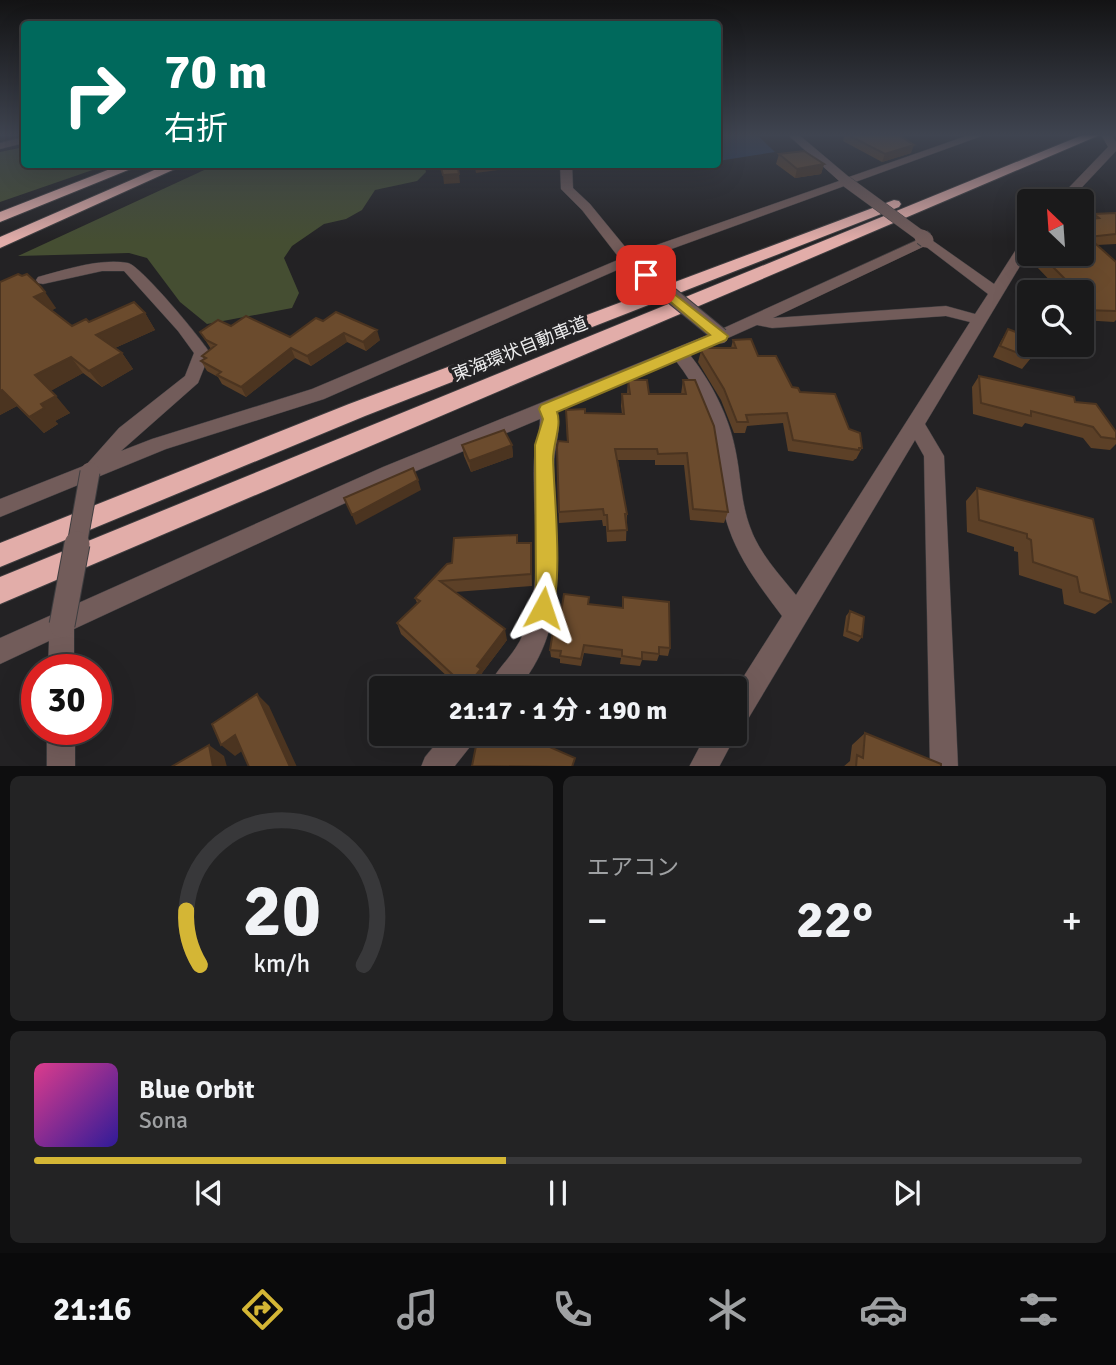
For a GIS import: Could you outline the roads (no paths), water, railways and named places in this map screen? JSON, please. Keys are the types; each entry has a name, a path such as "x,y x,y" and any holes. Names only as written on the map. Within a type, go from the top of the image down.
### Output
{"highway":[{"path":"0,217 122,170"},
{"path":"0,242 160,170"},
{"path":"0,242 167,170"},
{"name":"東海環状自動車道","path":"0,555 357,410 984,170"},
{"name":"東海環状自動車道","path":"0,591 1034,170"}],"street":[{"path":"566,170 567,189 586,207 628,260 721,336"},
{"path":"833,170 996,293"},
{"path":"0,508 159,444 318,394 628,260 881,170"},
{"path":"1071,189 1084,170"},
{"path":"0,651 390,473 721,336 926,240"},
{"path":"747,694 1017,259"},
{"path":"43,280 102,267 127,267 137,274 149,292 184,327 202,353 192,379 126,433 90,472 62,625 61,654"},
{"path":"755,320 772,323 946,311 981,320"},
{"path":"679,353 691,367 704,392 725,447 734,513 751,557 796,614"},
{"path":"511,676 524,660 539,626 546,591 544,445 551,419 547,409"},
{"path":"916,425 934,456 944,766"},
{"path":"61,745 61,766"},
{"path":"435,766 452,746"},
{"path":"703,766 715,746"}]}
